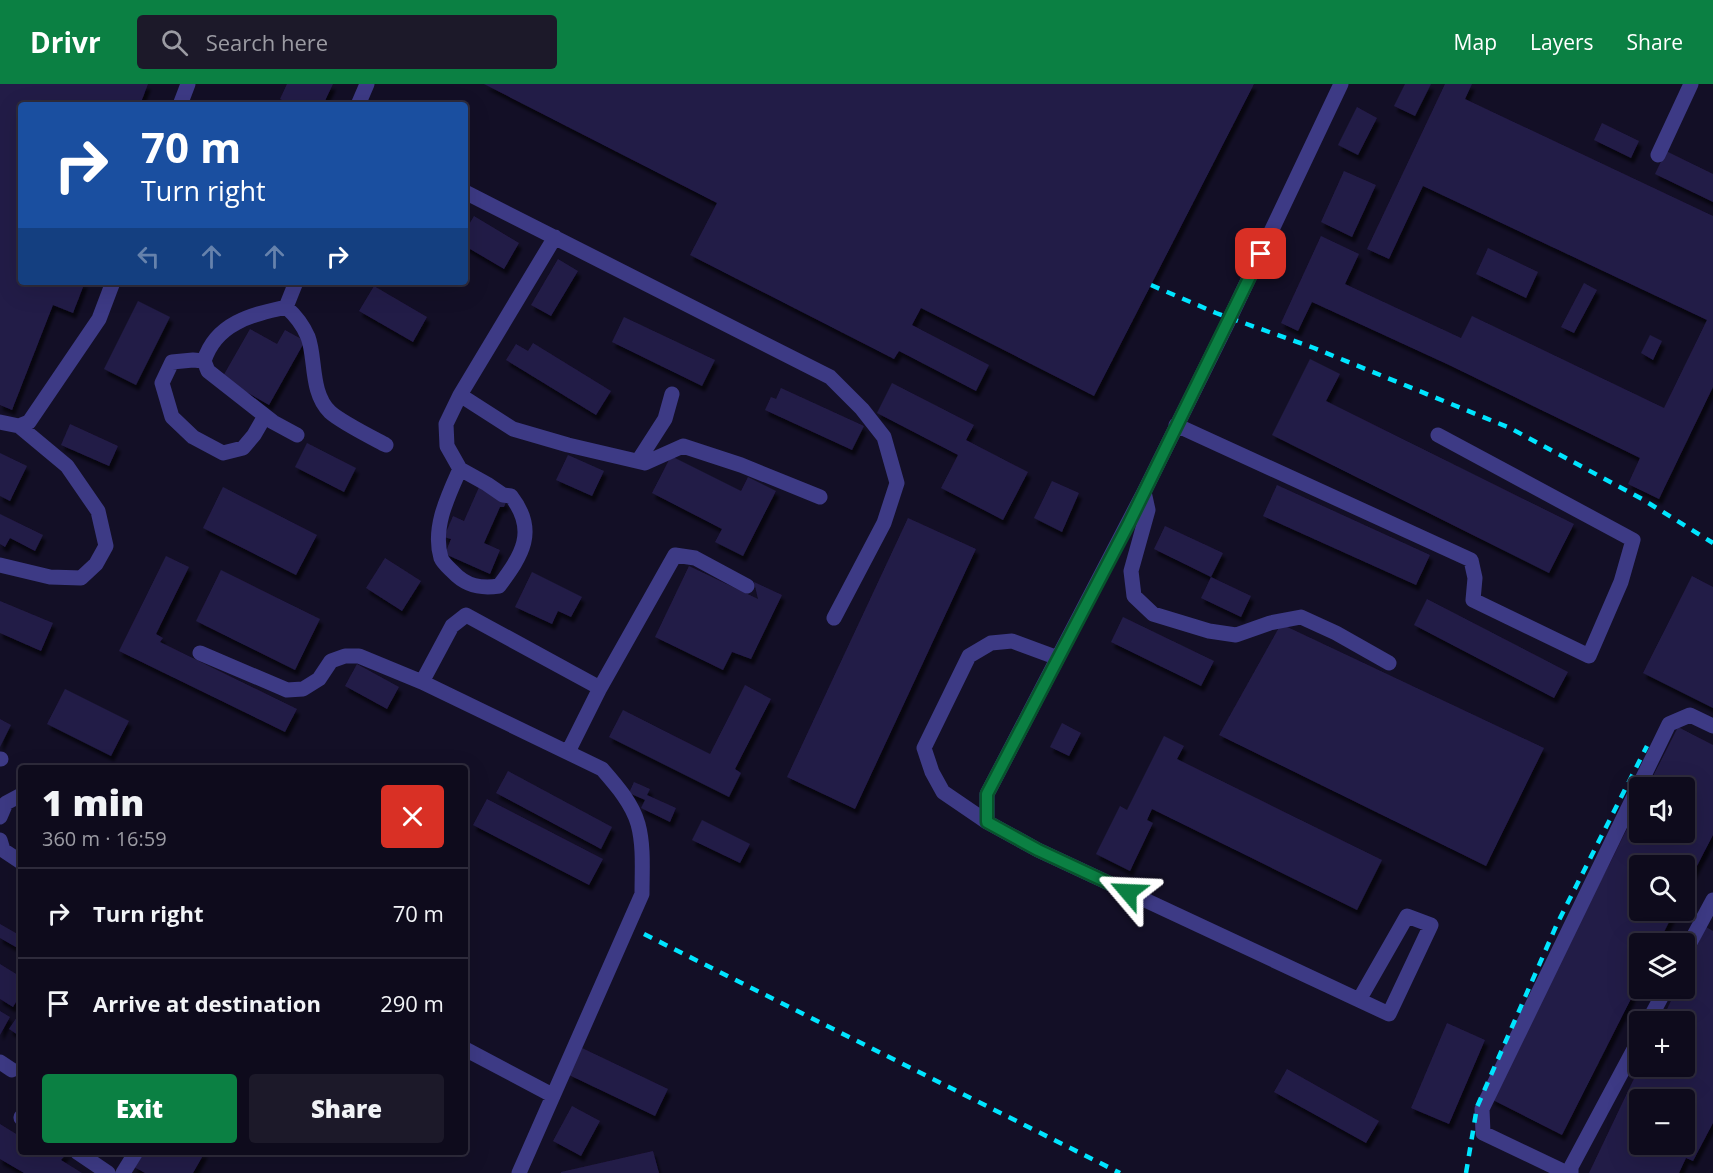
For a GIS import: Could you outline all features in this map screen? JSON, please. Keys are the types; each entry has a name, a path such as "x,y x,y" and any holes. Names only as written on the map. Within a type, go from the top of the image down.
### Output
{"street":[{"path":"181,102 188,84"},
{"path":"359,102 367,84"},
{"path":"987,822 987,794 1144,492 1341,84"},
{"path":"1658,155 1691,84"},
{"path":"468,194 830,377 862,408 884,437 897,483 885,523 834,618"},
{"path":"460,469 446,501 438,533 441,560 458,578 482,588 499,586 518,561 524,541 525,520 511,496 502,495 460,469 447,446 446,424 460,395 555,237"},
{"path":"19,426 29,422 99,319 112,285"},
{"path":"286,307 295,285"},
{"path":"286,307 248,316 225,330 208,348 204,362 208,371 265,416 297,435"},
{"path":"286,307 297,318 308,337 313,372 322,399 329,411 386,445"},
{"path":"204,362 193,360 172,362 162,382 172,417 193,437 223,453 243,448 265,416"},
{"path":"638,461 665,419 672,394"},
{"path":"460,395 513,429 568,445 645,463 683,446 741,465 820,497"},
{"path":"0,422 19,426 67,466 98,511 106,546 96,564 81,578 50,577 0,565"},
{"path":"1176,425 1471,560 1475,578 1473,600 1589,656 1621,582 1634,540 1438,435"},
{"path":"1144,492 1148,510 1131,571 1134,596 1153,614 1209,631 1236,634 1269,623 1301,617 1336,633 1389,663"},
{"path":"568,752 600,688 675,555 695,558 747,586"},
{"path":"422,682 452,626 466,615 600,688"},
{"path":"1058,658 1012,642 991,643 969,656 924,748 932,772 943,792 987,822 1038,850 1359,1000 1389,1014 1431,925 1407,916 1359,1000"},
{"path":"200,653 287,690 303,689 319,679 331,661 345,656 359,656 422,682 568,752 602,770 623,794 638,823 642,857 642,894 519,1173"},
{"path":"1567,1173 1483,1133 1482,1108 1669,724 1690,715 1713,726"},
{"path":"0,817 6,803 18,797"},
{"path":"0,840 3,850 18,860"},
{"path":"1695,934 1713,900"},
{"path":"468,1051 552,1095"},
{"path":"1571,1173 1571,1167 1629,1059"},
{"path":"81,1155 108,1173"},
{"path":"123,1173 134,1155"}],"building":[{"path":"0,84 148,84 141,102 18,102 18,285 84,285 73,313 53,305 12,410 0,405"},
{"path":"287,84 333,84 324,102 286,102 280,99"},
{"path":"484,84 1254,84 1094,396 921,308 912,325 989,365 976,391 899,351 894,359 690,255 717,203"},
{"path":"1405,84 1431,84 1415,116 1394,106"},
{"path":"1445,84 1472,84 1465,99 1713,216 1713,387 1659,499 1628,484 1640,458 1449,365 1312,302 1298,331 1281,323 1321,236 1359,254 1345,284 1461,338 1472,316 1664,408 1707,320 1423,186 1389,259 1367,249"},
{"path":"1357,107 1377,118 1358,155 1338,145"},
{"path":"1602,123 1639,141 1631,158 1594,140"},
{"path":"1666,151 1713,174 1713,202 1655,174"},
{"path":"1344,171 1376,185 1352,237 1321,222"},
{"path":"474,216 519,243 504,269 468,248 468,226"},
{"path":"1488,248 1538,272 1526,298 1476,274"},
{"path":"558,259 578,271 551,316 531,305"},
{"path":"1584,283 1597,290 1574,333 1561,327"},
{"path":"374,286 427,317 413,342 359,311"},
{"path":"138,301 170,317 136,385 104,369"},
{"path":"624,317 715,360 702,386 612,342"},
{"path":"250,329 277,344 285,330 305,341 269,405 222,378"},
{"path":"1650,335 1662,341 1653,360 1641,353"},
{"path":"533,343 611,391 596,415 506,360 516,344 528,351"},
{"path":"1310,359 1340,374 1326,401 1574,524 1549,573 1272,435"},
{"path":"892,383 974,425 966,440 1028,472 1003,520 941,488 958,455 877,413"},
{"path":"781,388 864,426 852,450 765,410 771,397 776,399"},
{"path":"70,424 118,446 109,466 61,445"},
{"path":"307,443 356,468 344,492 295,467"},
{"path":"0,453 27,466 10,501 0,496"},
{"path":"568,455 604,471 592,496 556,480"},
{"path":"671,456 741,491 748,477 776,491 743,556 715,542 722,529 652,493"},
{"path":"1052,481 1079,493 1062,532 1034,518"},
{"path":"480,485 506,502 504,507 500,507 484,543 500,550 490,574 445,554 451,539 444,537 453,516 464,521"},
{"path":"1277,485 1430,555 1416,585 1263,516"},
{"path":"223,487 317,535 296,575 203,528"},
{"path":"0,514 43,535 35,551 10,538 5,547 0,544"},
{"path":"908,518 976,549 855,809 787,777"},
{"path":"1165,526 1223,553 1211,577 1154,549"},
{"path":"166,556 189,567 156,634 163,638 160,642 297,709 285,732 119,651"},
{"path":"385,558 421,581 402,611 366,588"},
{"path":"689,566 758,599 754,582 782,595 751,659 732,652 723,670 655,637"},
{"path":"221,570 320,619 295,670 196,621"},
{"path":"532,572 582,597 571,617 558,611 552,624 515,607"},
{"path":"1692,576 1713,587 1713,708 1643,673"},
{"path":"1211,577 1251,596 1241,617 1201,598"},
{"path":"1427,599 1568,672 1554,698 1414,625"},
{"path":"0,601 53,623 41,651 0,633"},
{"path":"1123,617 1214,661 1201,686 1111,642"},
{"path":"1281,624 1544,748 1486,866 1219,735"},
{"path":"357,664 399,687 387,709 345,686"},
{"path":"745,685 771,699 735,769 741,773 729,797 609,737 623,710 710,754"},
{"path":"65,689 129,721 111,756 47,724"},
{"path":"0,719 11,725 0,747"},
{"path":"1062,723 1081,733 1069,756 1050,747"},
{"path":"1678,727 1713,745 1713,835 1695,870 1695,855 1629,855 1629,921 1670,921 1664,933 1629,933 1629,999 1631,999 1562,1135 1491,1099 1629,825 1629,843 1695,843 1695,777 1653,777"},
{"path":"1164,736 1184,746 1177,759 1382,860 1357,910 1152,809 1147,820 1153,823 1130,871 1096,854 1120,806 1127,810"},
{"path":"508,771 612,827 601,849 496,793"},
{"path":"634,782 650,789 647,795 676,808 670,822 641,808 645,800 629,793"},
{"path":"487,799 603,859 589,885 473,825"},
{"path":"702,820 750,844 740,863 692,840"},
{"path":"0,924 18,934 18,948 0,938"},
{"path":"1706,927 1713,931 1713,1123 1693,1161 1686,1158 1679,1173 1589,1173 1629,1089 1629,1155 1695,1155 1695,1089 1629,1089 1635,1077 1695,1077 1695,1011 1666,1011 1672,999 1695,999 1695,950"},
{"path":"0,964 18,975 18,999 13,1007 0,999"},
{"path":"0,1011 10,1017 0,1035"},
{"path":"18,1016 18,1035 9,1029"},
{"path":"1447,1023 1485,1040 1449,1124 1411,1108"},
{"path":"582,1048 668,1089 655,1116 569,1075"},
{"path":"1287,1069 1379,1121 1366,1143 1274,1092"},
{"path":"572,1106 600,1121 581,1156 553,1141"},
{"path":"0,1124 18,1135 18,1155 65,1155 61,1160 82,1173 24,1173 0,1159"},
{"path":"653,1151 659,1173 561,1173 561,1172"},
{"path":"140,1155 203,1155 193,1173 145,1173 134,1167"}],"railway":[{"path":"1151,285 1216,313 1314,348 1510,428 1642,499 1713,543"},
{"path":"1466,1173 1477,1107 1557,924 1647,746"},
{"path":"644,934 1120,1173"}],"route":[{"path":"1128,892 1038,850 987,822 987,794 1129,523 1261,254"}]}
